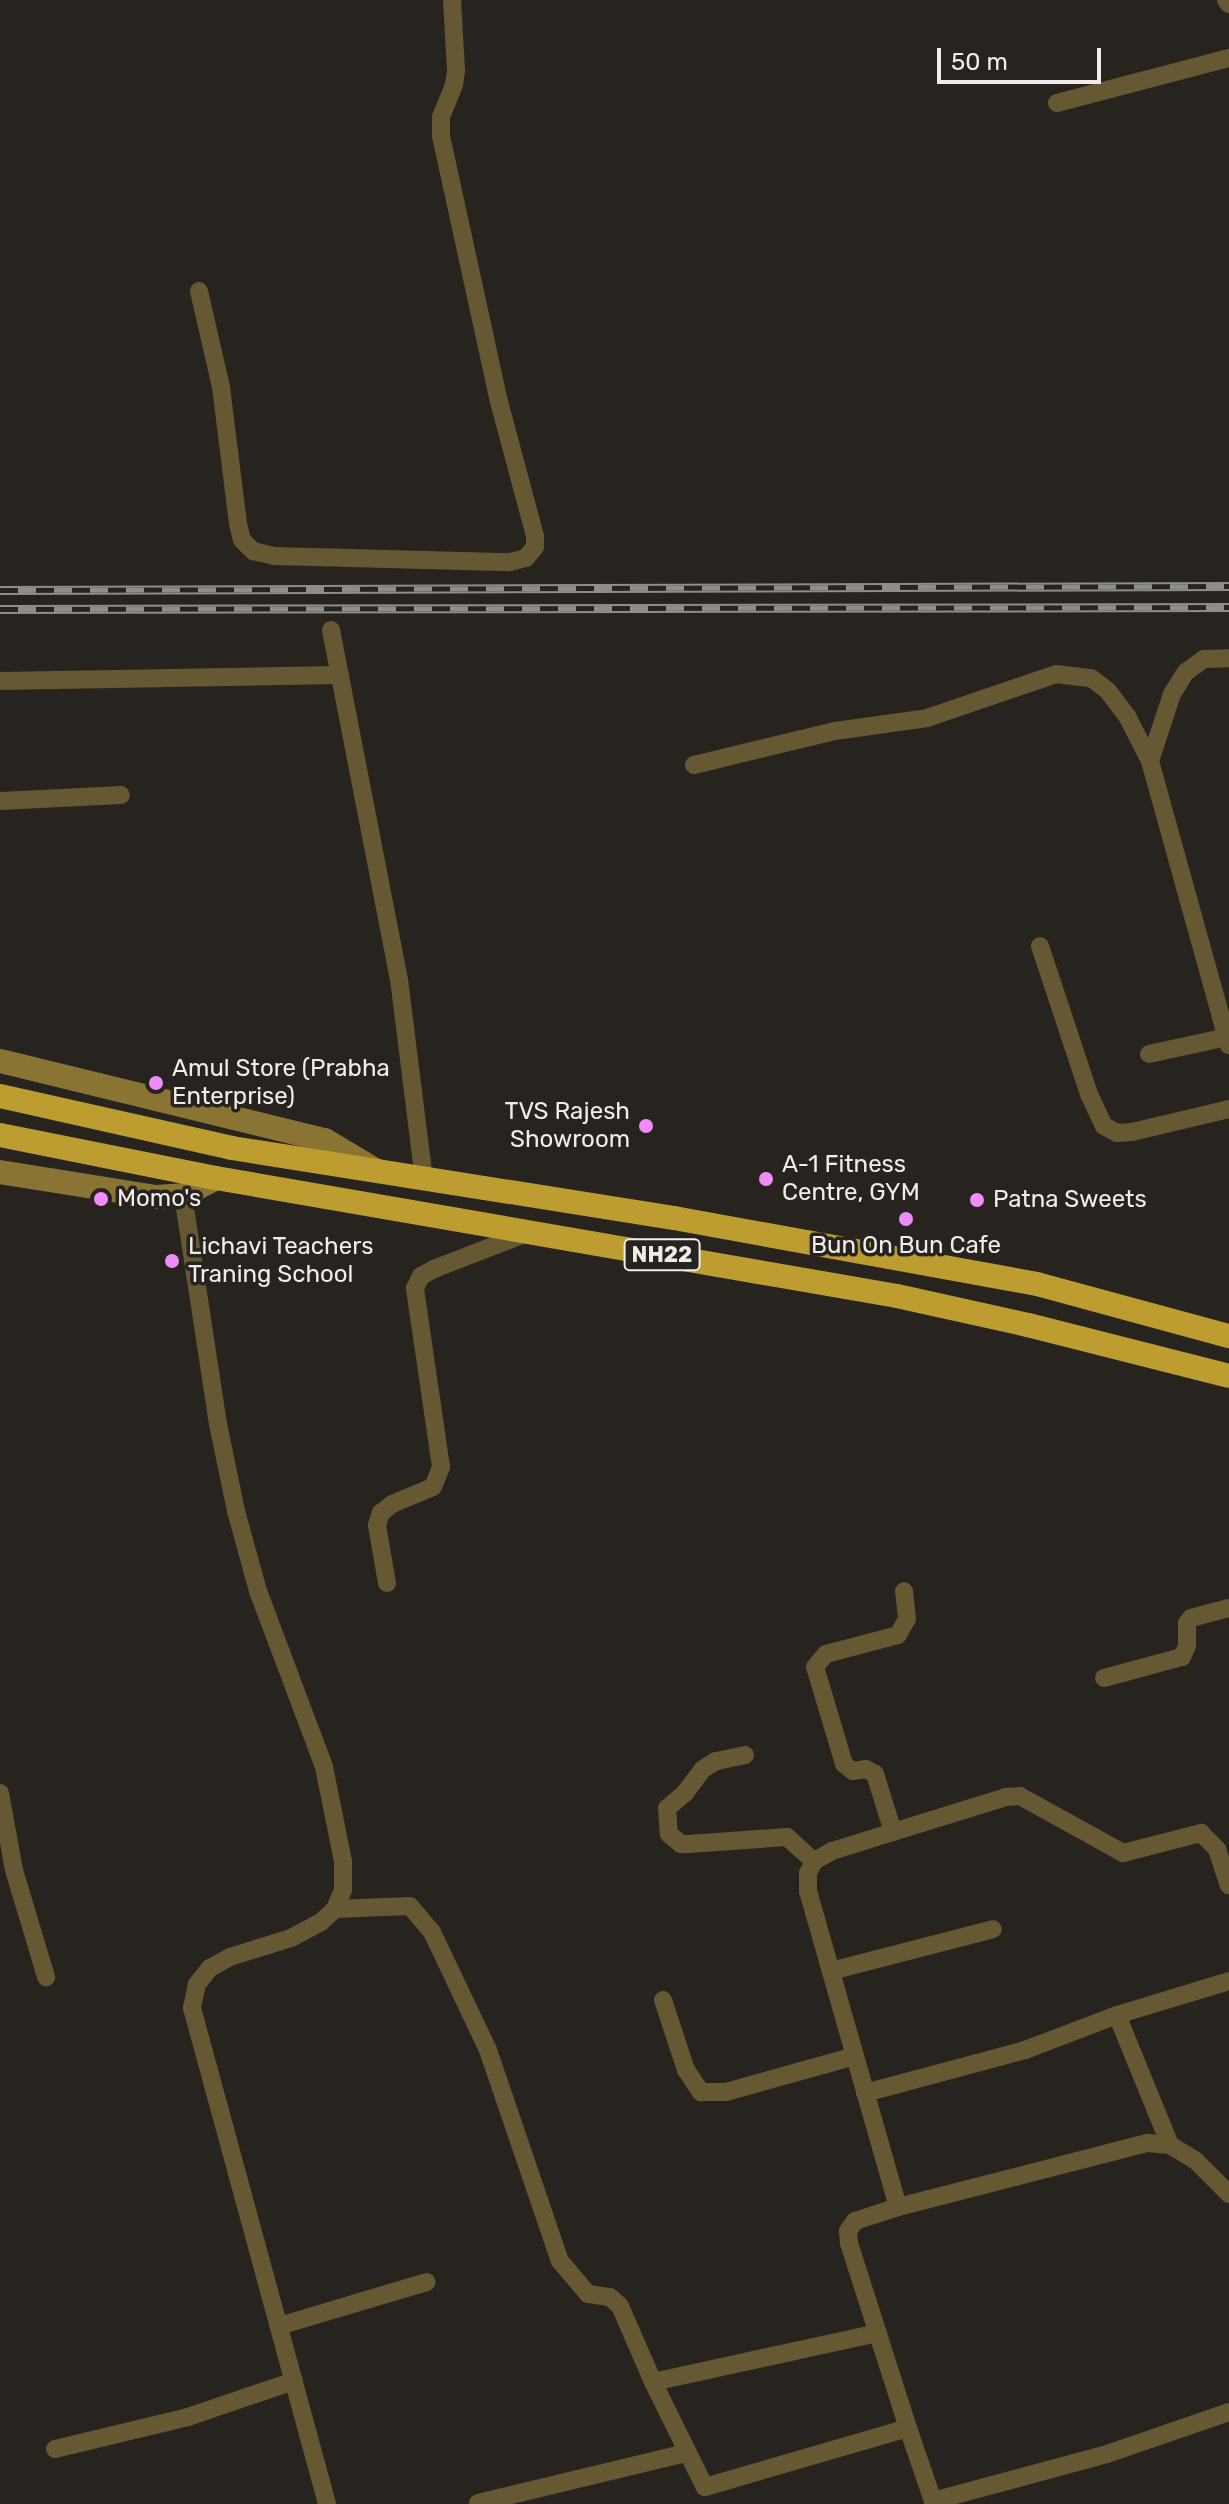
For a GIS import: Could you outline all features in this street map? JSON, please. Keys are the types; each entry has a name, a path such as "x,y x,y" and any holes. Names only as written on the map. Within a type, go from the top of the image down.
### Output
{"highway":[{"name":"NH22","path":"0,1096 232,1148 674,1218 1037,1284 1229,1336"},
{"name":"NH22","path":"0,1135 216,1178 897,1296 1028,1325 1229,1376"}],"street":[{"path":"199,291 221,387 238,524 242,540 253,551 274,556 510,562 526,558 535,547 535,536 499,402 441,136 441,117 454,85 456,70 452,0"},
{"path":"1057,103 1229,58"},
{"path":"331,630 399,979 424,1179"},
{"path":"1150,761 1172,694 1186,672 1204,659 1229,658"},
{"path":"694,765 835,731 927,718 1056,674 1091,678 1108,691 1141,739 1150,761 1228,1041 1149,1054"},
{"path":"0,681 340,675"},
{"path":"0,801 121,795"},
{"path":"1040,946 1089,1094 1104,1126 1117,1133 1132,1132 1229,1109"},
{"path":"0,1061 325,1140 375,1170"},
{"path":"0,1172 156,1197 183,1195 216,1178"},
{"path":"183,1195 218,1424 236,1511 258,1591 324,1767 343,1861 343,1890 335,1909 321,1922 291,1938 230,1957 210,1968 197,1984 192,2008 327,2504"},
{"path":"387,1583 377,1525 381,1513 392,1504 433,1487 441,1467 415,1288 421,1276 434,1269 527,1233"},
{"path":"893,1832 875,1774 871,1770 853,1771 844,1764 815,1667 826,1654 898,1635 907,1619 904,1591"},
{"path":"1104,1678 1182,1657 1187,1646 1187,1623 1191,1618 1229,1608"},
{"path":"745,1755 716,1761 703,1769 685,1793 667,1808 669,1834 681,1844 787,1837 814,1861"},
{"path":"0,1793 14,1870 46,1977"},
{"path":"898,2207 808,1892 808,1873 814,1861 832,1851 1006,1797 1020,1796 1123,1853 1201,1833 1217,1849 1229,1885"},
{"path":"335,1909 410,1906 432,1932 488,2050 560,2261 588,2294 616,2300 714,2504"},
{"path":"831,1971 993,1929"},
{"path":"865,2093 1025,2050 1117,2015 1229,1981"},
{"path":"663,2000 691,2083 701,2092 726,2092 855,2056"},
{"path":"1117,2015 1170,2145"},
{"path":"1227,2188 1195,2160 1170,2145 1148,2143 867,2215 855,2221 848,2231 849,2243 908,2428 927,2502 1107,2454 1229,2412"},
{"path":"279,2326 427,2282"},
{"path":"653,2382 878,2333"},
{"path":"55,2449 188,2417 294,2381"},
{"path":"705,2487 908,2428"},
{"path":"476,2504 687,2453"}],"railway":[{"path":"0,590 1229,586"},
{"path":"0,609 1229,607"}],"place":[{"name":"Amul Store (Prabha Enterprise)","path":"156,1083"},
{"name":"TVS Rajesh Showroom","path":"646,1126"},
{"name":"A-1 Fitness Centre, GYM","path":"766,1179"},
{"name":"Momo's","path":"101,1199"},
{"name":"Patna Sweets","path":"977,1200"},
{"name":"Bun On Bun Cafe","path":"906,1219"},
{"name":"Lichavi Teachers Traning School","path":"172,1261"}]}
